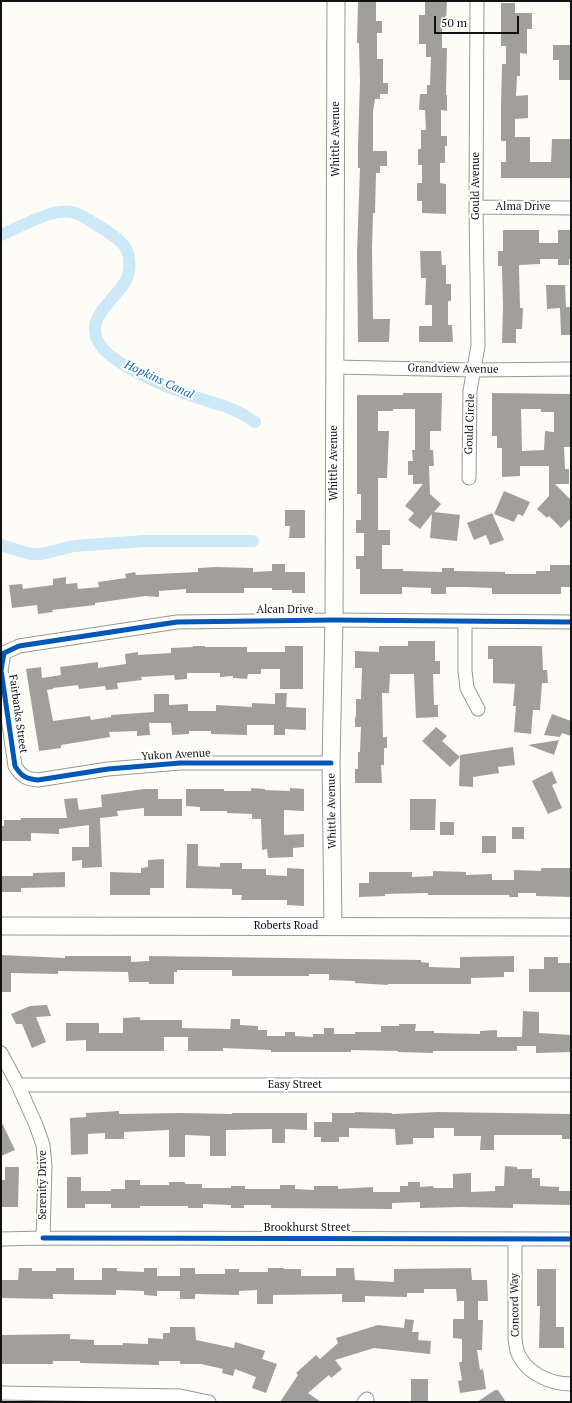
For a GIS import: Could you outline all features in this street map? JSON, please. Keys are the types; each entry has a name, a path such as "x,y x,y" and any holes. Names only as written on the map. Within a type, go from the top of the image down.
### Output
{"street":[{"name":"Whittle Avenue","path":"333,926 331,763 334,620 336,1"},
{"name":"Gould Avenue","path":"474,370 478,346 476,207 477,1"},
{"name":"Alma Drive","path":"476,207 571,208"},
{"name":"Grandview Avenue","path":"334,368 571,370"},
{"name":"Gould Circle","path":"469,478 470,391 474,370"},
{"name":"Alcan Drive","path":"4,653 19,646 177,622 334,620 571,622"},
{"path":"465,622 465,671 467,688 478,709"},
{"name":"Fairbanks Street","path":"4,653 1,670 15,766 22,776"},
{"name":"Yukon Avenue","path":"22,776 29,779 38,780 108,769 180,763 331,763"},
{"name":"Roberts Road","path":"1,926 571,927"},
{"name":"Serenity Drive","path":"1,1052 18,1085 43,1144 45,1166 43,1238"},
{"name":"Easy Street","path":"18,1085 571,1085"},
{"path":"1,1239 43,1238"},
{"name":"Brookhurst Street","path":"43,1238 571,1239"},
{"name":"Concord Way","path":"515,1239 515,1339 517,1351 524,1363 547,1381 561,1384 571,1384"},
{"path":"1,1393 180,1396 209,1402"}],"building":[{"path":"358,1 376,1 376,21 382,21 382,33 377,33 377,59 383,59 383,83 388,83 388,94 380,94 380,99 375,99 373,111 373,151 387,151 387,166 380,166 380,173 376,173 372,249 373,319 390,319 389,342 358,342 357,253 360,168 358,168 358,146 360,82 359,43 357,43"},
{"path":"425,1 447,1 446,23 442,23 442,48 447,48 447,111 441,110 441,136 447,136 447,146 445,146 445,163 440,163 440,183 446,184 446,214 422,213 422,201 417,201 417,183 422,183 422,165 418,165 418,149 421,149 421,130 426,130 425,110 419,110 420,94 427,94 427,85 430,85 431,57 426,57 426,44 419,44 419,15 425,15"},
{"path":"501,3 515,3 515,13 532,13 532,29 527,29 527,54 520,53 520,76 517,76 516,96 528,95 528,118 515,119 515,137 530,137 530,162 551,162 552,139 571,139 571,178 501,178 501,162 506,162 506,141 501,141 501,105 502,64 506,64 506,46 501,46"},
{"path":"553,45 571,45 571,80 559,80 559,60 553,60"},
{"path":"503,230 539,230 539,243 558,243 558,230 571,230 571,259 569,259 569,265 558,265 558,259 540,259 540,264 519,265 520,308 523,308 522,329 516,329 516,343 502,343 502,266 498,266 498,251 503,251"},
{"path":"420,251 441,251 442,265 446,265 446,284 451,284 451,301 448,301 448,325 452,325 453,342 419,342 419,326 432,326 432,305 425,305 426,278 421,278"},
{"path":"546,285 565,285 566,307 571,307 571,335 561,335 560,308 547,309"},
{"path":"403,393 442,393 441,431 430,431 430,450 433,450 434,466 429,466 430,494 441,504 434,512 460,515 457,541 430,538 432,514 420,529 408,520 414,513 405,506 423,484 413,484 413,475 408,475 408,461 413,461 412,450 415,450 415,409 378,411 378,431 389,431 387,478 378,478 378,530 390,530 390,545 382,545 382,569 442,572 442,568 454,568 454,571 536,574 536,571 550,571 550,565 571,565 571,587 561,587 561,594 492,594 492,588 446,587 446,594 431,594 431,588 402,587 402,594 360,594 360,569 356,569 356,556 364,556 364,533 356,533 356,520 361,520 361,494 357,494 357,395 403,395"},
{"path":"492,393 571,394 571,447 564,447 565,469 569,469 569,484 555,484 571,500 571,518 561,528 549,516 547,518 537,509 549,496 549,466 520,466 520,476 502,477 502,448 497,448 497,436 492,436","holes":["521,409 541,409 541,412 554,412 554,432 545,431 544,450 522,451"]},
{"path":"504,491 530,502 523,516 518,514 514,522 494,514"},
{"path":"285,510 305,510 305,538 289,538 290,526 285,526"},
{"path":"492,513 504,540 490,545 486,535 474,540 467,523"},
{"path":"272,564 285,564 285,572 305,572 305,593 292,593 292,590 272,590 272,588 244,588 244,593 186,593 186,589 159,591 159,597 145,596 95,603 95,605 52,610 53,612 38,614 37,605 12,608 9,585 22,584 23,589 53,585 53,579 66,577 66,584 77,583 78,589 99,587 98,582 126,578 125,574 135,572 136,575 198,572 198,568 217,567 253,568 253,572 272,571"},
{"path":"408,641 435,641 435,661 440,661 440,674 433,674 434,705 438,705 438,717 416,718 414,674 390,674 389,693 382,693 383,737 387,737 387,748 384,748 384,765 381,765 382,783 355,783 355,769 358,769 358,752 360,752 361,727 355,727 356,699 361,699 362,668 355,668 355,651 379,652 379,646 408,646"},
{"path":"193,646 247,647 247,652 285,652 285,646 303,646 303,689 280,689 280,669 261,669 261,674 248,674 247,679 233,678 233,676 220,677 220,673 187,673 187,679 175,680 174,675 141,677 142,680 117,683 118,689 106,690 105,686 79,689 78,685 53,688 47,690 53,721 90,716 91,720 111,717 111,715 154,712 154,694 169,694 169,705 188,704 188,711 216,711 216,705 252,707 252,703 275,704 275,693 287,693 286,707 306,708 306,730 285,729 285,735 274,735 274,725 247,725 247,735 211,734 211,731 189,731 189,734 172,735 171,723 149,723 150,735 137,736 137,731 109,732 110,737 61,745 61,748 39,751 26,669 41,667 42,678 61,675 60,667 98,662 98,668 126,664 125,654 138,652 138,655 171,653 171,648"},
{"path":"488,646 542,646 543,670 547,670 548,683 542,683 540,710 533,710 531,734 514,732 516,706 513,706 515,684 493,683 493,659 488,659"},
{"path":"552,714 571,721 571,736 562,733 560,737 544,735"},
{"path":"436,727 447,736 442,741 460,757 450,767 422,741"},
{"path":"559,740 554,755 528,745"},
{"path":"513,747 515,765 498,767 499,773 473,777 473,787 459,786 460,755"},
{"path":"552,771 557,783 552,785 562,808 548,814 532,781"},
{"path":"251,788 290,791 290,788 304,789 304,811 284,810 284,835 304,834 304,847 293,848 293,857 268,858 267,849 262,850 261,819 252,819 252,814 227,813 227,811 200,811 200,807 186,806 186,789 251,791"},
{"path":"144,789 158,789 158,799 182,799 182,816 144,816 144,808 117,811 118,816 100,818 102,867 82,868 82,860 72,861 72,847 89,847 89,825 59,829 59,834 31,833 31,841 1,841 1,826 4,826 4,820 21,820 21,818 67,818 64,799 77,798 79,810 102,807 101,795"},
{"path":"410,799 436,799 435,830 410,830"},
{"path":"440,822 454,822 454,835 440,835"},
{"path":"512,827 524,827 524,839 512,839"},
{"path":"482,836 496,836 496,853 482,853"},
{"path":"187,844 198,844 198,866 220,867 220,863 242,863 242,869 266,869 266,875 287,876 287,868 304,869 304,906 287,905 287,900 241,900 242,895 232,895 232,889 186,888"},
{"path":"164,859 164,888 150,888 150,895 110,895 110,872 141,873 141,868 148,867 148,860"},
{"path":"541,868 571,868 571,897 536,896 536,893 518,893 518,897 509,897 509,895 428,895 428,893 385,894 385,896 359,897 359,883 369,883 369,872 412,872 412,877 433,876 433,871 466,872 466,875 492,874 492,880 514,880 514,870 541,871"},
{"path":"65,872 65,887 21,888 21,892 1,892 1,876 33,876 33,873"},
{"path":"1,955 65,958 65,956 131,956 131,962 149,961 149,956 421,960 421,962 429,963 429,967 460,968 460,957 514,956 514,972 504,972 504,977 471,978 471,984 388,985 329,980 329,974 309,974 309,976 232,976 232,970 177,970 177,972 174,972 174,984 149,984 149,982 129,982 128,972 58,971 58,974 11,973 11,992 1,992"},
{"path":"544,957 558,957 558,963 571,963 571,992 529,992 529,969 544,969"},
{"path":"47,1005 51,1016 36,1017 46,1042 32,1048 22,1024 16,1024 11,1014 30,1006"},
{"path":"523,1011 539,1012 539,1033 571,1035 571,1052 536,1053 536,1046 517,1046 517,1051 433,1051 433,1053 351,1050 351,1052 271,1052 271,1050 223,1048 223,1051 188,1051 188,1037 164,1037 164,1051 86,1051 86,1040 66,1041 66,1023 99,1023 99,1033 123,1033 123,1018 140,1017 140,1020 182,1020 182,1028 230,1029 231,1019 240,1019 240,1025 258,1026 258,1030 267,1030 267,1036 285,1036 285,1032 295,1032 295,1036 313,1037 313,1034 324,1034 324,1028 334,1028 334,1034 381,1032 381,1026 416,1024 415,1031 480,1034 480,1031 497,1030 497,1037 522,1037"},
{"path":"119,1111 119,1114 307,1113 307,1130 285,1129 285,1143 272,1143 272,1129 226,1130 226,1156 210,1156 210,1136 185,1135 185,1157 169,1157 169,1130 124,1132 124,1139 105,1139 105,1133 88,1134 88,1154 71,1155 70,1118 86,1117 86,1113"},
{"path":"355,1112 392,1114 438,1112 571,1114 571,1139 562,1139 562,1135 494,1135 494,1150 480,1150 481,1136 454,1136 454,1128 434,1128 434,1138 413,1138 413,1144 396,1145 395,1129 349,1128 349,1137 339,1137 339,1142 321,1142 321,1137 314,1137 314,1122 332,1122 332,1113"},
{"path":"1,1121 15,1150 1,1156"},
{"path":"505,1166 517,1167 517,1169 532,1169 532,1178 540,1178 540,1186 559,1187 559,1191 571,1191 571,1205 513,1204 513,1208 420,1208 420,1202 392,1203 392,1209 271,1208 271,1205 244,1205 244,1208 231,1208 231,1205 203,1204 203,1208 188,1208 188,1206 140,1206 140,1208 111,1208 111,1204 85,1204 85,1208 67,1208 67,1177 81,1177 81,1191 111,1191 111,1189 125,1189 125,1180 140,1180 140,1185 169,1185 169,1182 185,1182 185,1184 202,1184 202,1188 231,1188 231,1186 245,1186 245,1189 280,1189 280,1185 295,1185 295,1189 314,1190 314,1186 338,1186 338,1189 373,1187 373,1192 400,1192 400,1186 408,1186 408,1182 420,1182 420,1187 433,1186 434,1188 453,1188 453,1174 471,1173 471,1192 495,1191 495,1186 504,1186"},
{"path":"5,1167 19,1167 18,1207 1,1207 1,1180 5,1180"},
{"path":"19,1268 32,1268 32,1271 56,1271 56,1268 74,1268 74,1280 102,1280 102,1268 117,1268 117,1271 144,1272 144,1268 157,1268 157,1276 180,1276 180,1268 195,1268 195,1274 225,1274 225,1269 239,1269 239,1272 268,1272 268,1268 284,1268 301,1269 301,1276 336,1276 336,1268 354,1268 355,1280 394,1282 394,1269 471,1268 472,1280 487,1280 488,1301 478,1301 478,1320 483,1320 482,1350 477,1350 480,1370 483,1369 486,1389 460,1393 458,1381 462,1380 459,1362 462,1362 462,1339 453,1338 453,1319 464,1319 464,1301 457,1301 456,1289 424,1289 424,1293 407,1293 407,1297 365,1296 365,1302 342,1302 342,1294 273,1295 273,1304 257,1304 257,1290 239,1291 239,1295 195,1294 195,1299 180,1299 180,1291 157,1291 157,1296 144,1295 144,1291 116,1290 116,1295 53,1294 53,1299 1,1298 1,1280 18,1280"},
{"path":"537,1269 556,1269 556,1327 564,1327 564,1348 539,1348 540,1306 537,1306"},
{"path":"405,1319 414,1320 412,1332 419,1332 418,1340 431,1341 430,1354 374,1348 335,1360 342,1369 331,1378 329,1375 308,1393 321,1402 280,1402 298,1375 296,1373 316,1355 320,1359 338,1343 336,1338 378,1325 404,1328"},
{"path":"170,1327 195,1327 196,1340 234,1348 235,1342 265,1351 262,1359 277,1364 266,1393 252,1388 256,1377 235,1369 233,1376 222,1373 223,1369 201,1364 180,1364 180,1361 159,1361 159,1365 80,1363 80,1361 53,1361 53,1364 1,1364 1,1335 70,1334 70,1339 94,1340 94,1345 123,1345 123,1343 148,1344 148,1338 163,1339 163,1333 170,1333"},
{"path":"411,1379 428,1379 428,1402 411,1402"},
{"path":"495,1390 498,1390 506,1402 477,1402"}],"waterway":[{"name":"Hopkins Canal","path":"1,235 38,218 58,212 75,213 81,215 113,235 127,250 129,257 129,272 125,282 102,310 98,318 95,326 95,334 99,343 115,359 140,374 154,381 231,409 255,422"},
{"name":"Hopkins Canal","path":"1,545 30,554 42,554 74,546 145,541 253,541"}],"cycle path":[{"path":"331,763 180,763 108,769 38,780 27,778 22,775 15,766 1,670 4,653 19,646 177,622 334,620 571,622"},
{"path":"43,1238 571,1239"}]}
